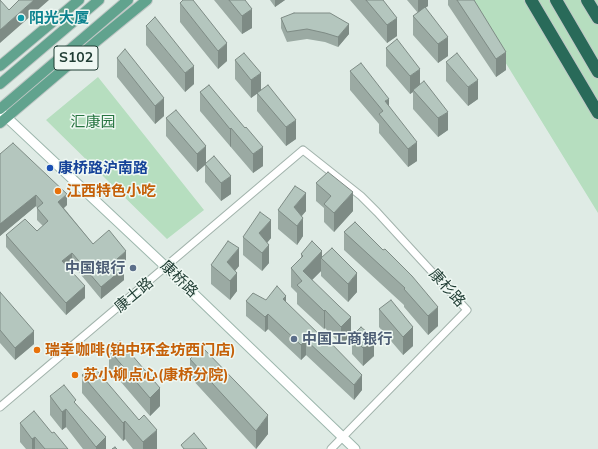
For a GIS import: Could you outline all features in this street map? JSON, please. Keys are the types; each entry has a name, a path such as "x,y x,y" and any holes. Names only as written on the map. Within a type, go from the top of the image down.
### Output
{"highway":[{"path":"531,0 598,114"},
{"path":"556,0 598,72"},
{"path":"587,0 598,18"}],"main road":[{"name":"S102","path":"0,66 79,0"},
{"path":"0,84 99,0"},
{"path":"2,115 128,0"},
{"name":"S102","path":"2,115 147,0"},
{"name":"康桥路","path":"2,115 166,267 355,449"}],"street":[{"name":"康士路","path":"0,407 303,150"},
{"name":"康杉路","path":"303,150 360,196 377,212 467,310 330,449"}],"green space":[{"path":"467,0 598,0 598,213"},
{"name":"汇康园","path":"98,77 204,210 167,239 46,120"}],"building":[{"path":"0,0 9,10 19,0 34,0 0,30"},
{"path":"183,0 193,0 227,43 218,51 180,3"},
{"path":"229,0 245,0 252,9 242,16"},
{"path":"366,0 383,0 397,18 387,25"},
{"path":"457,0 474,0 506,52 496,59"},
{"path":"425,7 448,37 438,44 413,16"},
{"path":"294,13 330,13 349,24 338,37 307,29 287,32 281,18"},
{"path":"155,17 194,66 185,73 146,26"},
{"path":"397,39 420,69 410,76 386,48"},
{"path":"125,49 164,98 155,106 117,58"},
{"path":"244,53 261,73 251,80 235,60"},
{"path":"457,53 478,80 468,87 446,62"},
{"path":"361,63 389,99 385,101 417,142 408,149 379,114 383,111 350,71"},
{"path":"424,81 448,112 438,118 413,90"},
{"path":"209,85 263,147 253,154 231,128 230,129 200,92"},
{"path":"268,85 296,120 286,127 257,93"},
{"path":"176,110 206,146 197,154 166,118"},
{"path":"13,143 67,194 58,202 93,244 109,230 126,251 117,259 124,268 101,287 72,253 62,261 85,286 66,303 6,235 25,219 37,231 48,221 37,208 43,203 36,195 0,224 0,154"},
{"path":"214,156 231,176 221,183 205,164"},
{"path":"328,172 353,192 334,213 324,204 331,196 316,183"},
{"path":"295,186 306,193 294,207 303,218 297,226 278,210"},
{"path":"260,212 271,220 259,233 269,245 262,253 243,237"},
{"path":"355,222 412,276 438,307 428,316 404,289 405,288 344,232"},
{"path":"228,241 239,248 227,262 237,273 230,281 211,265"},
{"path":"312,241 322,251 303,271 351,317 341,327 325,310 324,311 297,285 302,281 291,268 303,256 301,254"},
{"path":"332,248 357,273 348,284 321,258"},
{"path":"277,286 286,296 283,299 323,338 324,336 362,375 354,385 306,340 301,345 268,314 265,317 246,301 253,293 266,300"},
{"path":"0,292 34,331 15,348 0,330"},
{"path":"391,300 413,327 403,337 379,309"},
{"path":"361,327 374,338 363,348 352,336"},
{"path":"120,341 160,388 150,398 109,350"},
{"path":"202,347 268,415 256,431 190,359"},
{"path":"93,366 139,420 144,415 157,430 143,442 125,421 123,423 82,375"},
{"path":"64,385 76,400 74,402 106,437 96,447 66,409 62,412 50,396"},
{"path":"34,411 52,433 54,432 68,449 45,449 35,437 32,439 20,423"},
{"path":"194,433 207,449 184,449 181,445"}],"place":[{"name":"阳光大厦","path":"21,18"},
{"name":"康桥路沪南路","path":"50,168"},
{"name":"江西特色小吃","path":"58,191"},
{"name":"中国银行","path":"133,268"},
{"name":"中国工商银行","path":"294,339"},
{"name":"瑞幸咖啡(铂中环金坊西门店)","path":"37,350"},
{"name":"苏小柳点心(康桥分院)","path":"75,375"}]}
